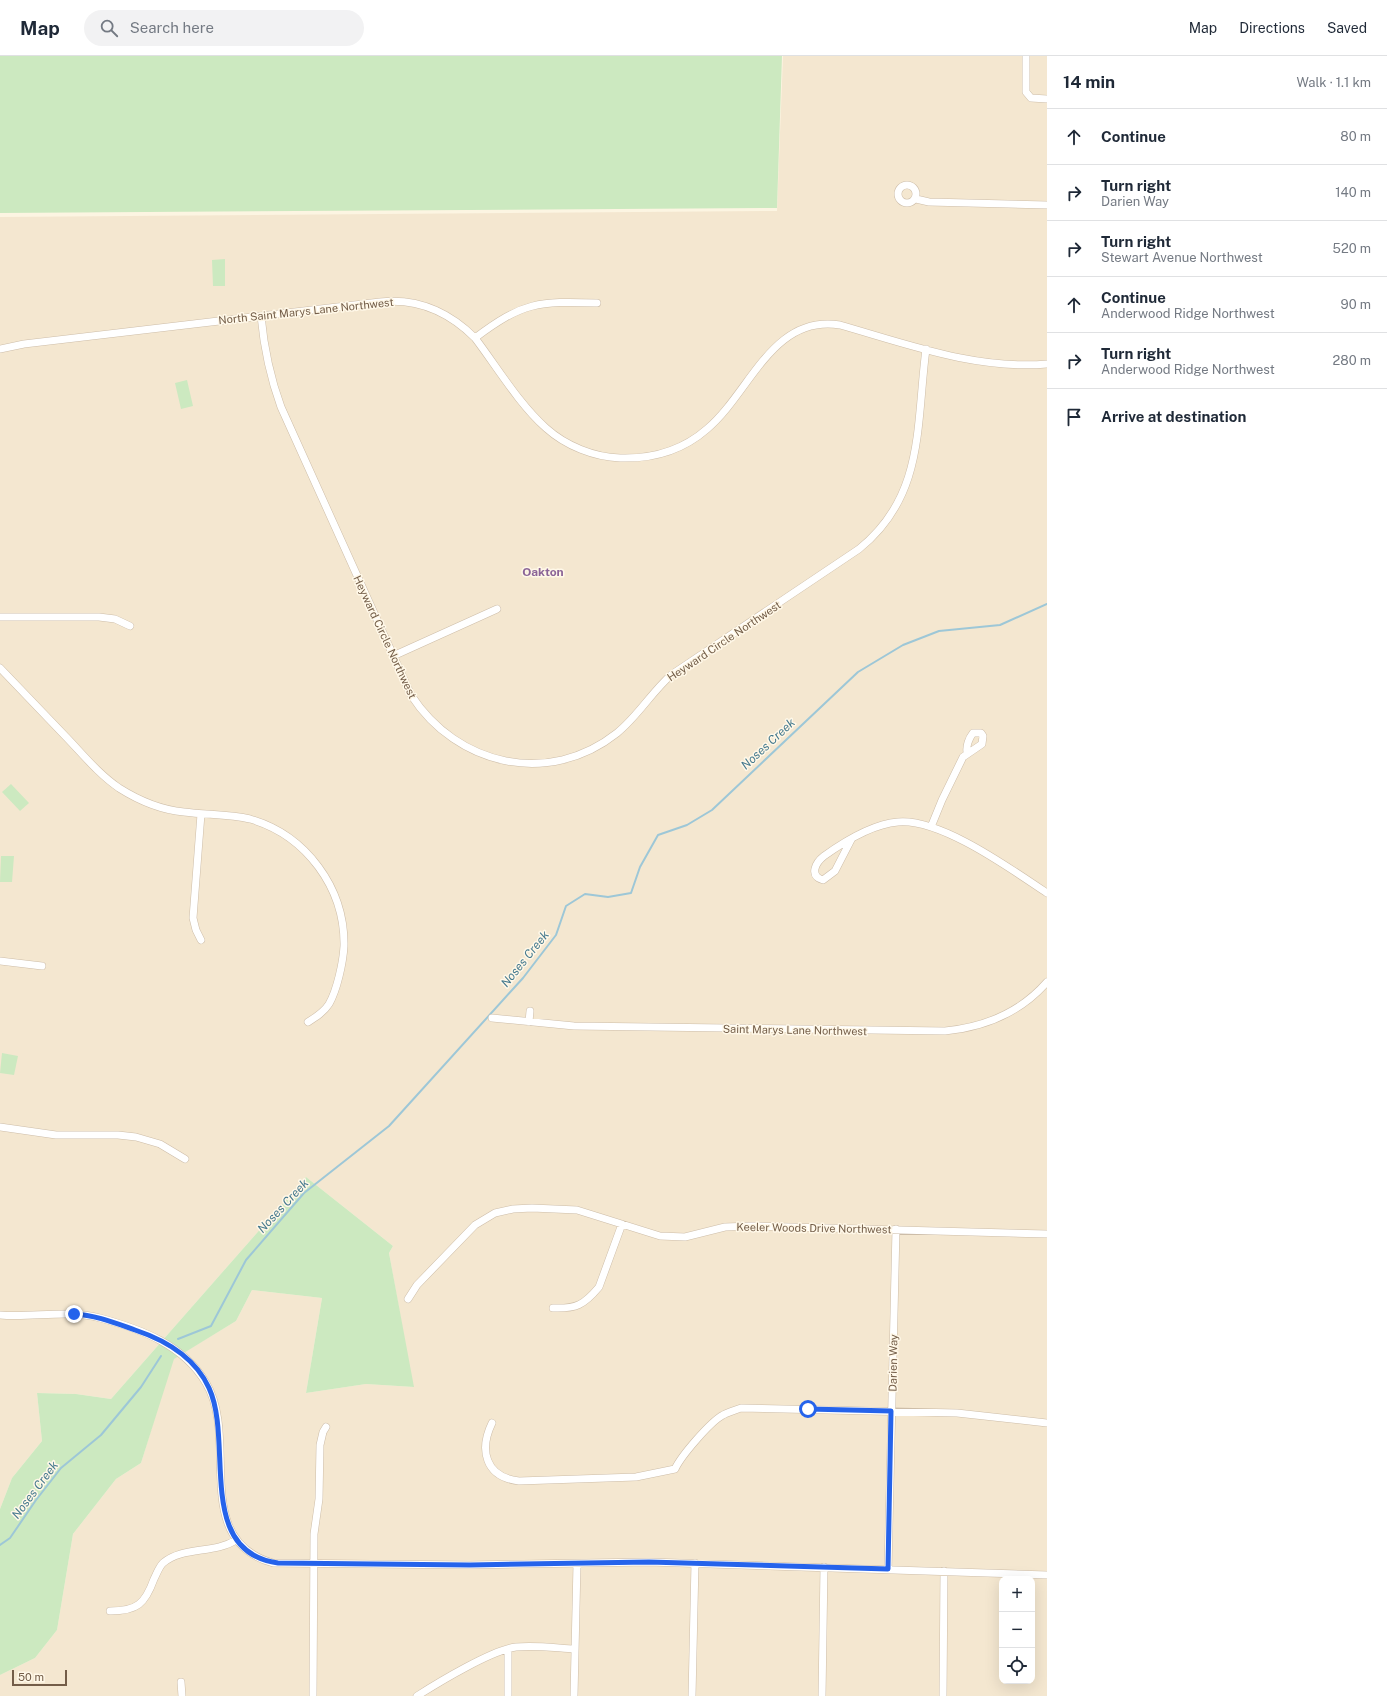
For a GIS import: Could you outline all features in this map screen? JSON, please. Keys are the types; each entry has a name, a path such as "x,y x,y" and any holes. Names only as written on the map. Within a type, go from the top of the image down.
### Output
{"street":[{"path":"1026,56 1026,92 1031,98 1047,99"},
{"path":"916,199 929,202 1047,205"},
{"name":"North Saint Marys Lane Northwest","path":"0,349 24,344 380,302 403,301 419,304 442,313 456,321 475,338 528,409 547,429 563,441 589,452 617,458 632,458 666,452 700,435 718,418 784,339 800,329 816,324 832,324 926,349 998,365 1047,364"},
{"path":"475,338 503,317 523,307 545,302 597,302"},
{"name":"Heyward Circle Northwest","path":"260,316 267,362 281,407 411,695 425,715 440,730 463,746 484,756 518,763 547,762 570,758 604,742 631,721 657,689 672,675 859,549 876,534 889,519 905,490 913,466 926,349"},
{"path":"393,656 497,609"},
{"path":"1,618 99,617 115,619 130,626"},
{"path":"0,668 110,781 131,795 152,804 183,812 236,816 256,821 276,829 306,852 327,880 342,919 344,933 342,961 329,1004 323,1012 308,1022"},
{"path":"931,827 942,800 963,757 967,752"},
{"path":"201,814 193,918 196,930 201,940"},
{"path":"851,840 835,871 823,880 818,878 814,874 814,868 817,863 832,851 851,840 869,830 893,823 912,822 931,827 979,850 1047,893"},
{"path":"0,961 42,966"},
{"name":"Saint Marys Lane Northwest","path":"492,1018 574,1026 945,1031 976,1026 1000,1018 1024,1005 1047,982"},
{"path":"528,1022 530,1012"},
{"path":"0,1127 56,1135 118,1135 136,1137 160,1144 185,1159"},
{"name":"Keeler Woods Drive Northwest","path":"408,1299 416,1285 475,1225 495,1213 513,1209 526,1208 577,1210 660,1236 673,1238 735,1226 1047,1234"},
{"path":"553,1308 569,1308 577,1306 593,1294 599,1287 622,1224"},
{"name":"Darien Way","path":"888,1569 896,1229"},
{"path":"0,1315 74,1314 99,1318 157,1338 170,1345 188,1360 206,1382 215,1404 218,1419 224,1514 236,1540 253,1554 268,1561 284,1564 577,1564 649,1562 1047,1575"},
{"path":"492,1423 486,1436 485,1444 485,1451 490,1465 504,1478 518,1481 533,1481 636,1477 662,1470 675,1469 679,1460 716,1420 730,1411 741,1408 957,1413 1047,1423"},
{"path":"313,1696 314,1534 319,1499 320,1445 322,1432 326,1427"},
{"path":"110,1611 124,1611 138,1606 148,1593 160,1566 169,1559 182,1554 215,1548 236,1540"},
{"path":"692,1696 695,1563"},
{"path":"574,1696 577,1564"},
{"path":"822,1696 824,1567"},
{"path":"943,1696 944,1571"},
{"path":"416,1696 454,1675 508,1649 532,1647 575,1649"},
{"path":"508,1649 508,1696"},
{"path":"181,1682 182,1696"}],"shaded area":[{"path":"783,56 1047,56 1047,1696 0,1696 0,1675 35,1658 57,1630 73,1534 116,1479 141,1463 173,1359 236,1321 252,1290 322,1298 306,1393 366,1384 413,1387 389,1253 393,1246 306,1177 111,1399 76,1394 37,1393 42,1441 12,1478 0,1509 0,217 777,211"}],"green space":[{"path":"0,56 782,56 777,208 0,213"},
{"path":"225,259 225,286 213,286 212,260"},
{"path":"187,380 193,406 181,409 175,383"},
{"path":"11,784 29,803 20,811 2,792"},
{"path":"1,856 14,856 12,882 0,882"},
{"path":"2,1053 18,1056 14,1075 0,1073"},
{"path":"306,1177 393,1246 389,1253 414,1387 366,1384 306,1393 322,1298 252,1290 236,1321 174,1359 141,1463 116,1479 73,1534 57,1630 35,1658 0,1675 0,1509 12,1478 42,1441 37,1393 76,1394 111,1399"}],"waterway":[{"name":"Noses Creek","path":"178,1339 211,1326 246,1260 304,1193 389,1126 523,978 556,935 566,906 585,894 608,897 631,893 640,867 658,835 687,825 712,810 858,672 903,645 939,631 1000,625 1047,604"},
{"name":"Noses Creek","path":"0,1545 10,1538 36,1500 61,1468 101,1435 141,1387 161,1356"}],"district":[{"name":"Oakton","path":"543,572"}],"route":[{"path":"74,1314 104,1319 157,1338 178,1351 203,1377 209,1387 217,1414 224,1514 230,1529 240,1545 248,1551 262,1559 278,1563 470,1565 649,1562 888,1569 891,1411 808,1409"}]}
